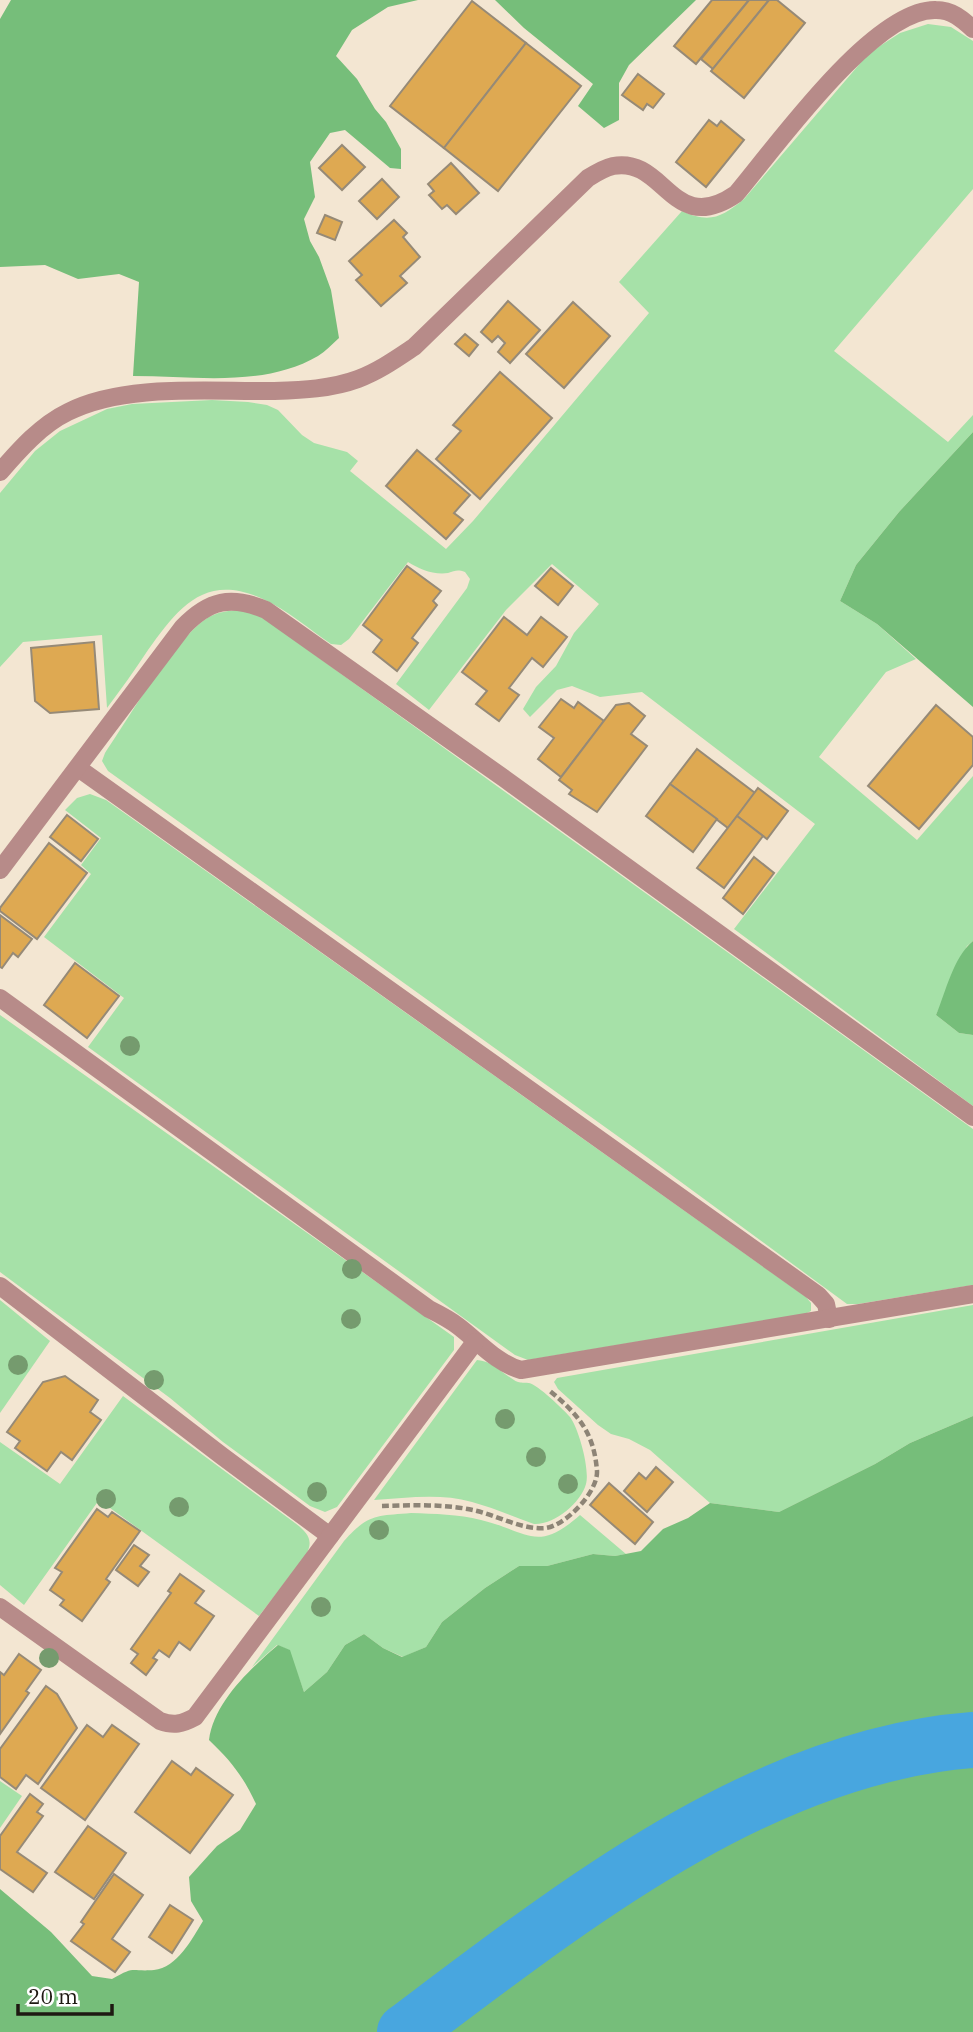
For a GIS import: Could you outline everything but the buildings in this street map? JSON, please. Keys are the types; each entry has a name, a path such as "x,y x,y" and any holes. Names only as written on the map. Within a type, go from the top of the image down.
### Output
{"street":[{"path":"0,472 50,422 87,404 118,395 311,390 358,379 385,366 414,347 588,178 612,166 623,165 640,170 696,208 722,204 736,194 828,84 882,32 911,14 937,9 950,12 973,29"},
{"path":"0,870 183,627 209,606 241,601 266,610 973,1117"},
{"path":"78,768 818,1295 826,1304 828,1319"},
{"path":"0,998 512,1368 533,1370 973,1294"},
{"path":"0,1286 330,1536"},
{"path":"0,1607 160,1721 171,1725 183,1724 195,1717 475,1342"}],"path":[{"path":"349,1509 392,1506 461,1508 535,1528 555,1526 566,1518 584,1501 594,1486 597,1474 592,1443 578,1417 535,1379 533,1370"}],"green space":[{"path":"11,0 418,0 388,7 352,30 336,56 357,79 386,122 401,149 401,169 390,168 345,130 330,133 310,162 315,197 304,219 310,241 331,290 339,338 318,356 274,373 228,378 133,376 139,282 119,274 78,279 45,265 0,267 0,19"},
{"path":"495,0 696,0 629,65 619,83 619,120 604,128 578,106 593,84 524,28"},
{"path":"928,24 951,27 973,41 973,189 834,351 948,442 973,415 973,432 899,512 856,565 840,601 877,624 916,659 886,672 819,757 917,840 973,776 973,941 967,946 936,1015 959,1033 973,1035 973,1106 734,929 815,824 642,692 600,697 572,686 557,690 530,717 523,709 536,687 556,666 574,633 599,604 552,564 506,610 429,710 396,684 467,588 470,579 462,571 432,572 408,562 349,639 341,645 331,644 263,599 243,592 209,592 182,608 170,621 107,708 102,635 23,642 0,667 0,493 35,451 60,431 107,409 132,404 212,400 267,405 278,410 302,435 314,443 347,452 358,461 350,471 446,549 473,521 649,313 619,282 682,211 700,217 715,217 744,199 869,53 900,33"},
{"path":"973,432 973,707 877,624 840,601 856,565 899,512"},
{"path":"237,610 250,611 265,619 973,1129 973,1285 847,1304 651,1160 108,771 102,761 105,753 184,639 198,625 214,615"},
{"path":"90,794 106,800 806,1297 811,1303 811,1311 528,1360 515,1355 88,1047 124,998 44,937 91,874 81,865 101,838 65,810 77,798"},
{"path":"973,941 973,1035 959,1033 936,1015 960,956"},
{"path":"0,1015 454,1337 454,1350 337,1507 325,1512 310,1506 0,1272"},
{"path":"0,1300 50,1341 0,1413"},
{"path":"973,1305 973,1416 910,1443 875,1464 779,1512 710,1503 650,1450 629,1439 611,1434 598,1425 558,1389 554,1382 557,1378"},
{"path":"477,1360 492,1365 516,1381 538,1388 570,1417 573,1423 585,1460 586,1484 573,1505 550,1521 534,1524 460,1499 423,1497 374,1500"},
{"path":"123,1396 295,1523 306,1534 309,1545 306,1555 259,1616 99,1500 24,1605 0,1585 0,1442 60,1484"},
{"path":"973,1416 973,2032 0,2032 0,1889 51,1932 92,1976 112,1979 130,1971 162,1968 177,1958 189,1944 203,1921 191,1901 189,1877 217,1846 240,1830 256,1804 236,1769 209,1740 212,1726 235,1687 278,1645 290,1650 304,1692 327,1672 345,1645 364,1634 383,1648 402,1657 426,1647 442,1622 485,1588 519,1566 547,1566 593,1554 615,1556 641,1551 663,1529 688,1518 710,1503 779,1512 875,1464 910,1443"},
{"path":"411,1513 472,1518 521,1534 542,1537 553,1534 580,1515 626,1554 593,1554 547,1566 519,1566 485,1588 442,1622 426,1647 403,1657 383,1648 364,1634 345,1645 327,1672 304,1692 289,1650 277,1645 252,1667 352,1532 373,1518"},
{"path":"0,1781 22,1796 0,1828"}],"waterway":[{"path":"405,2032 601,1889 671,1845 744,1807 818,1775 894,1752 973,1740"}]}
